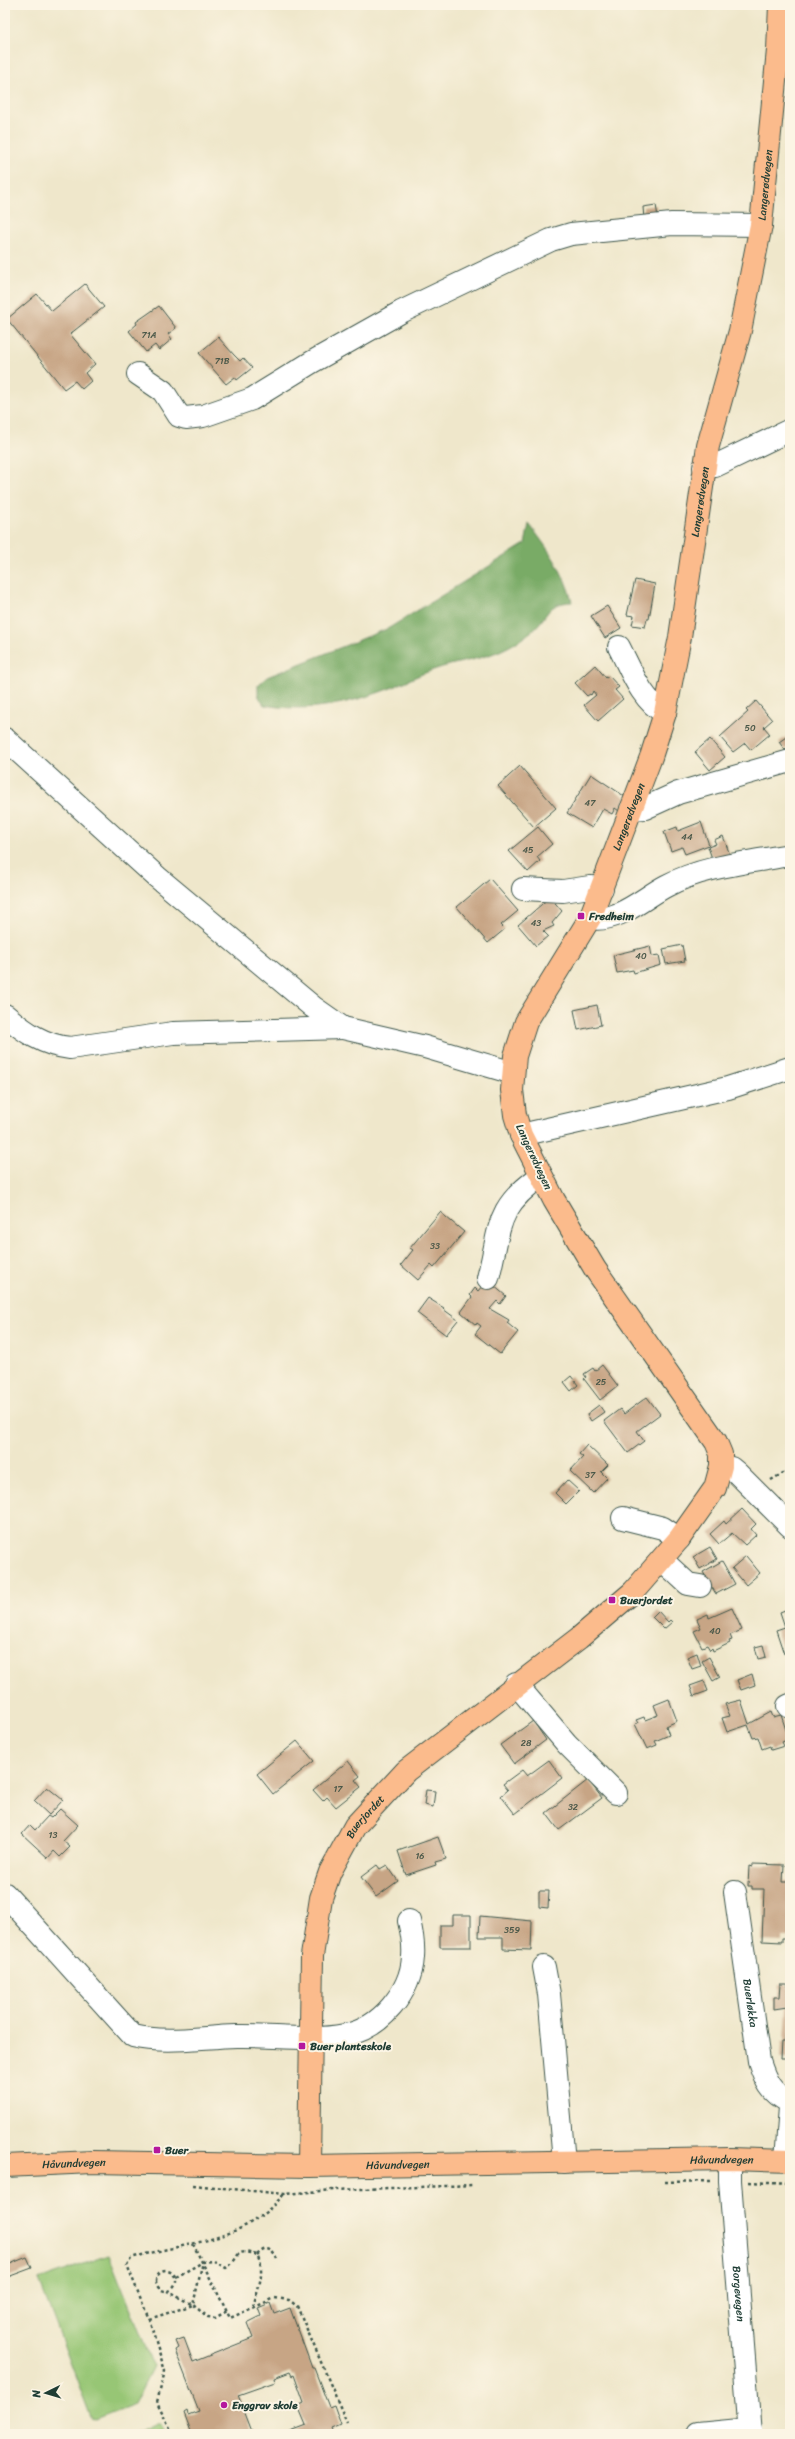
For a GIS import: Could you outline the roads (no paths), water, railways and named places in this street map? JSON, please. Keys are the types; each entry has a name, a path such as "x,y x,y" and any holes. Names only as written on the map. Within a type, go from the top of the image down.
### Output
{"main road":[{"name":"Langerødvegen","path":"721,1466 721,1454 716,1442 595,1269 541,1176 521,1135 513,1102 513,1073 515,1056 526,1022 590,918 665,713 680,637 704,467 720,396 740,331 762,225 778,50 780,5"},
{"name":"Buerjordet","path":"309,2166 312,1956 321,1898 341,1848 355,1826 391,1785 516,1684 610,1613 662,1560 679,1539 711,1494 721,1466"},
{"name":"Håvundvegen","path":"5,2166 101,2162 309,2166 730,2159 788,2160"}],"street":[{"path":"138,374 163,391 180,416 186,418 203,416 252,399 312,362 401,312 551,240 571,234 672,224 762,225"},
{"path":"704,467 715,466 790,430"},
{"path":"619,647 644,694 658,709 665,713"},
{"path":"5,739 157,877 307,1002 343,1028"},
{"path":"631,809 645,808 678,793 790,761"},
{"path":"590,918 617,915 687,876 790,855"},
{"path":"523,889 563,892 590,887 602,888"},
{"path":"5,1015 34,1038 56,1046 70,1048 173,1033 343,1028 425,1047 513,1073"},
{"path":"521,1135 728,1088 790,1068"},
{"path":"488,1278 496,1232 503,1216 516,1195 541,1176"},
{"path":"721,1466 737,1473 790,1526"},
{"path":"623,1518 663,1528 679,1539"},
{"path":"662,1560 688,1584 700,1586"},
{"path":"516,1684 567,1744 616,1793"},
{"name":"Buerløkka","path":"735,1892 759,2061 764,2078 771,2089 781,2098 790,2102"},
{"path":"5,1894 133,2036 152,2041 237,2036 310,2038 352,2034 379,2019 394,2004 404,1988 414,1959 413,1942 409,1921"},
{"path":"544,1967 549,1994 564,2162"},
{"path":"788,2160 790,2107"},
{"name":"Borgevegen","path":"698,2434 750,2431 730,2181 730,2159"}],"place":[{"name":"Fredheim","path":"581,916"},
{"name":"Buerjordet","path":"612,1600"},
{"name":"Buer planteskole","path":"302,2046"},
{"name":"Buer","path":"157,2150"},
{"name":"Enggrav skole","path":"224,2405"}]}
